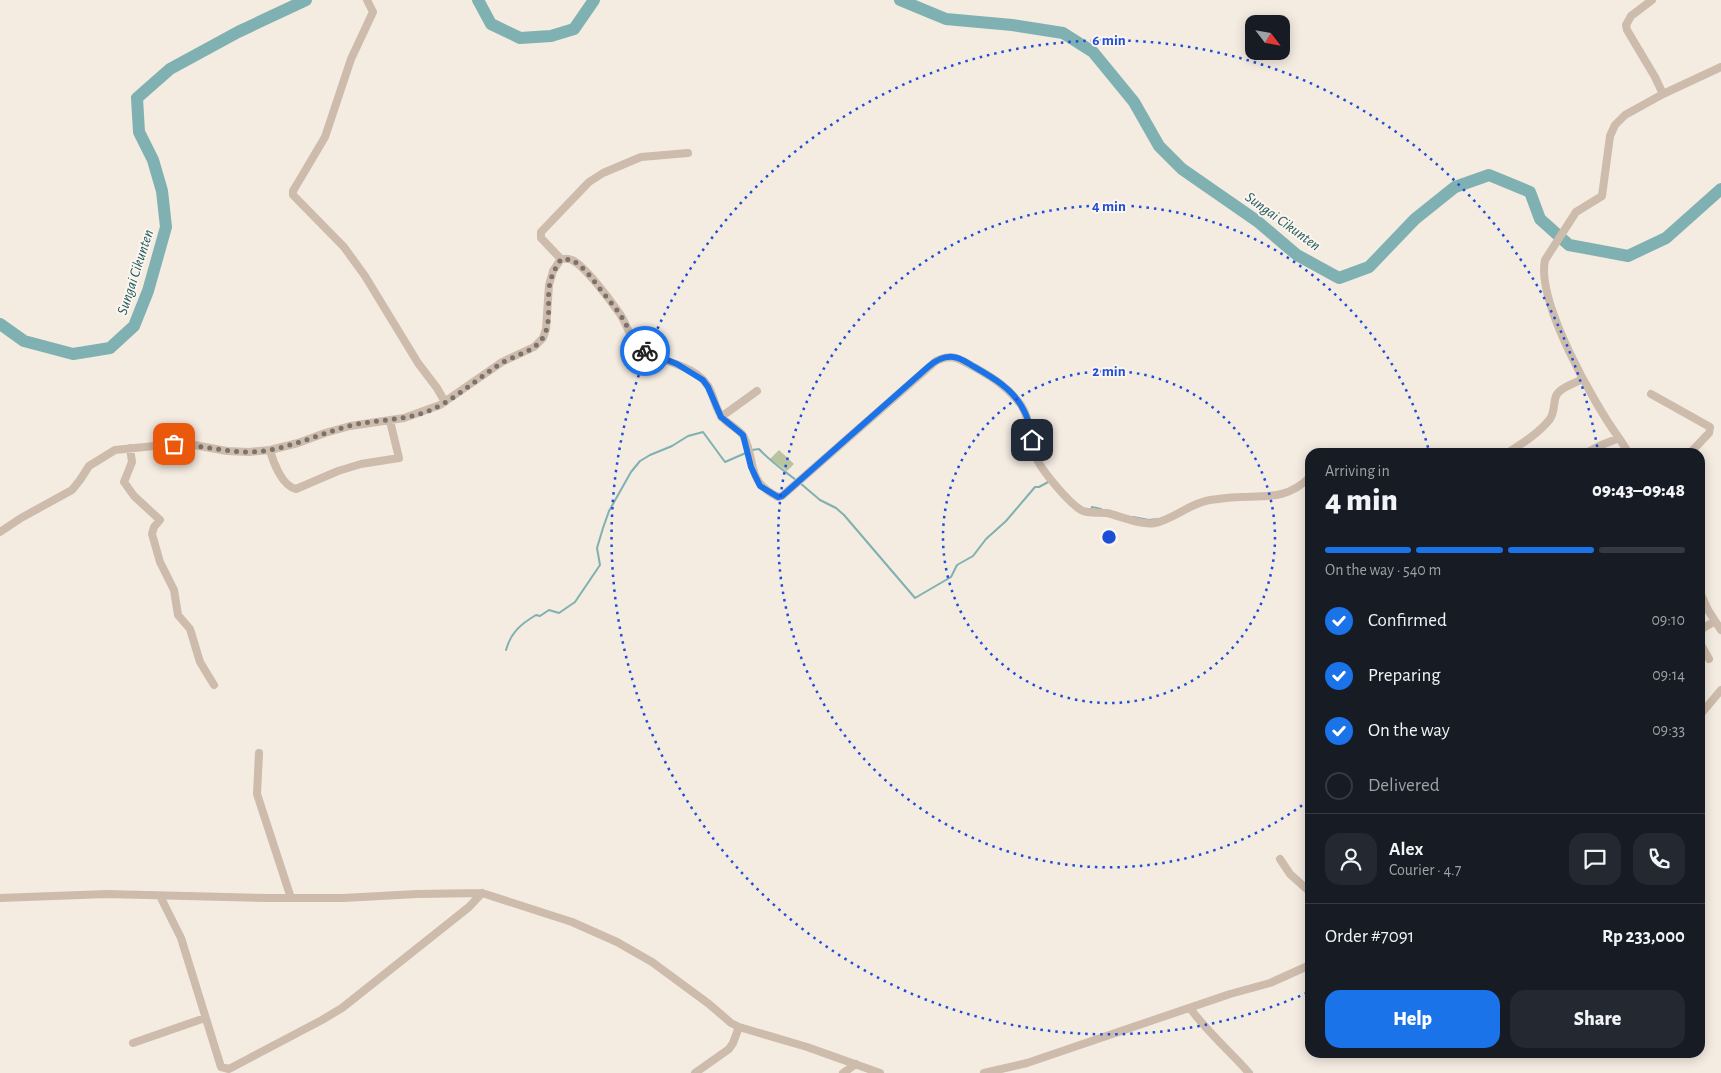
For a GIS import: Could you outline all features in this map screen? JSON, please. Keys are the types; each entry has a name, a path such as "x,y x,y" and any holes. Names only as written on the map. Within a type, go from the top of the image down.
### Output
{"street":[{"path":"367,0 372,7 372,12 351,58 325,137 294,191 294,195 344,247 365,276 418,363 446,402"},
{"path":"1652,0 1632,16 1626,25 1627,30 1655,77 1662,94"},
{"path":"1625,448 1582,379 1573,361 1550,303 1544,267 1545,260 1572,218 1580,209 1602,196 1610,136 1618,121 1662,94 1721,68"},
{"path":"688,153 640,157 603,173 589,182 541,232 541,238 561,259 573,260 586,271 620,314 636,342 646,352 677,364 703,380 721,417 743,435 751,467 760,486 773,495 782,496 936,361 954,356 993,377 1022,406 1030,426 1035,454 1040,465 1048,476 1082,511 1105,513 1153,524 1201,501 1238,497 1271,497 1288,493 1305,482"},
{"path":"0,532 21,518 72,490 88,466 115,450 174,444 194,445 227,451 249,452 270,450 350,426 390,421 425,412 446,402 502,362 534,347 543,338 548,315 549,285 553,272 561,259"},
{"path":"1516,448 1536,434 1549,420 1553,412 1555,397 1558,393 1582,379"},
{"path":"721,417 757,391"},
{"path":"1651,394 1710,427 1708,433 1695,448"},
{"path":"270,450 276,469 289,486 296,489 338,470 399,458 390,421"},
{"path":"1595,448 1618,438"},
{"path":"130,448 132,462 124,482 134,496 159,519 152,534 160,562 174,590 178,615 190,629 200,662 214,686"},
{"path":"1705,602 1721,630"},
{"path":"1705,627 1715,621"},
{"path":"1705,652 1709,660"},
{"path":"1705,709 1721,690"},
{"path":"259,753 257,794 291,898"},
{"path":"1280,859 1290,874 1305,888"},
{"path":"220,1073 342,1008 469,907 482,893"},
{"path":"0,898 107,894 291,898 482,893 572,922 617,942 652,962 709,1004 731,1023 739,1027 880,1073"},
{"path":"160,896 181,938 221,1067 229,1069"},
{"path":"984,1073 1027,1062 1270,983 1305,967"},
{"path":"1190,1008 1212,1035 1234,1055 1249,1073"},
{"path":"133,1044 205,1018"},
{"path":"695,1073 729,1049 739,1027"},
{"path":"843,1073 856,1064"}],"green space":[{"path":"779,450 794,464 787,471 770,459"}],"waterway":[{"name":"Sungai Cikunten","path":"0,324 24,341 73,354 110,348 134,326 148,291 166,227 162,191 153,160 139,132 137,98 170,69 238,32 306,0"},
{"name":"Sungai Cikunten","path":"478,0 491,24 520,38 551,36 574,29 594,0"},
{"name":"Sungai Cikunten","path":"900,0 946,19 1012,25 1063,33 1093,52 1134,102 1159,146 1182,169 1257,221 1297,255 1339,278 1369,267 1415,219 1455,187 1489,175 1530,192 1540,219 1569,245 1628,256 1666,238 1721,189"},
{"path":"506,650 517,629 536,615 540,616 549,610 559,613 575,602 600,565 597,548 609,511 631,472 640,461 688,436 703,432 725,462 748,452"},
{"path":"752,450 759,449 796,480"},
{"path":"800,483 820,500 836,508 844,515 915,598 951,577 957,565 973,556 986,539 1006,521 1035,487 1050,481"},
{"path":"1091,510 1092,507 1101,509"},
{"path":"1133,517 1149,520 1158,519"}],"way so far":[{"path":"174,444 206,446 227,451 249,452 270,450 350,426 404,418 440,406 502,362 534,347 543,338 549,308 549,285 553,272 561,259 573,260 586,271 620,314 636,342 645,351"}],"route":[{"path":"645,351 677,364 703,380 721,417 743,435 751,467 760,486 778,497 782,496 928,367 943,358 954,356 993,377 1008,390 1022,406 1030,426 1032,440"}]}
